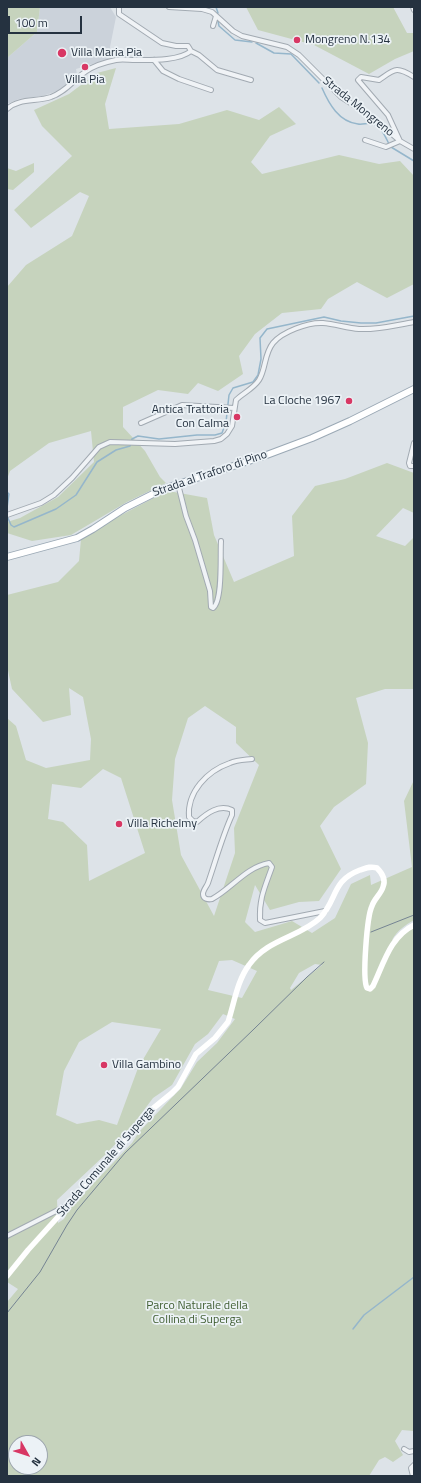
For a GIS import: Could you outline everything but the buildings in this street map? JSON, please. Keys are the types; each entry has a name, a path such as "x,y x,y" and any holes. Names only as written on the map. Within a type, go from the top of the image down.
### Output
{"main road":[{"name":"Strada al Traforo di Pino","path":"7,557 77,538 125,508 178,484 264,456 312,438 414,389"}],"street":[{"path":"119,7 119,14 162,43 176,46 188,46 191,51 199,55 217,70 251,80"},
{"name":"Strada Mongreno","path":"169,7 202,9 212,12 232,31 242,36 287,47 298,55 328,86 341,97 372,117 400,141 414,150"},
{"path":"213,26 216,16"},
{"path":"7,109 10,106 21,102 51,97 68,88 94,66 118,59 154,60 185,56 191,51"},
{"path":"154,60 163,71 179,79 211,90"},
{"name":"Strada Mongreno","path":"400,141 388,115 358,80 361,77 379,80 394,70 403,70 414,77"},
{"path":"365,140 386,147 400,141"},
{"path":"7,515 41,503 54,495 72,478 99,447 110,442 156,444 214,442 221,439 227,434 232,426 233,408 236,400 259,380 264,370 267,354 273,344 281,336 305,325 321,323 358,329 414,322"},
{"path":"141,423 182,406 233,408"},
{"path":"412,466 409,463 414,443"},
{"path":"178,484 186,516 195,540 210,591 210,607 213,608 217,606 219,593 221,542"},
{"path":"252,759 238,760 217,769 197,788 189,802 189,817 193,821 198,822 213,810 226,808 232,810 232,815 220,844 208,884 203,892 203,896 208,900 212,899 261,864 269,863 272,866 263,887 260,920 265,923 278,922 326,911"},
{"name":"Strada Comunale di Superga","path":"7,1276 115,1154 145,1115 178,1087 192,1059 225,1027 228,1022 241,979 255,958 281,939 314,923 326,911 340,882 345,877 371,866 377,868 383,875 383,887 371,906 368,925 364,974 365,985 367,988 373,986 395,940 406,929 414,925"},
{"path":"7,1236 70,1204"},
{"path":"404,1449 409,1452 414,1451"},
{"path":"413,1476 411,1468 414,1465"}],"shaded area":[{"name":"Villa Maria Pia","path":"40,7 110,7 116,17 110,47 112,58 76,69 77,75 64,89 42,96 19,99 7,104 7,58 37,32"}],"green space":[{"path":"7,7 40,7 37,32 7,58"},
{"path":"246,7 393,7 407,33 414,33 414,51 395,59 369,74 314,45 258,30"},
{"path":"116,68 105,104 109,129 179,124 227,110 259,120 279,107 296,124 270,136 251,162 262,174 339,155 379,164 400,161 414,176 414,284 387,298 357,282 328,299 321,309 282,313 255,334 239,356 243,374 218,391 198,383 188,394 158,390 123,407 123,427 145,451 160,477 166,483 127,502 71,535 32,541 7,533 7,522 20,518 58,497 94,462 91,431 49,443 10,471 7,479 7,287 26,265 72,236 89,196 80,192 31,228 14,210 72,156 42,126 34,110 69,94 97,73"},
{"path":"34,163 34,172 13,190 7,189 7,168 16,171"},
{"name":"Parco Naturale della Collina di Superga","path":"387,463 414,473 414,513 403,508 376,536 405,546 414,537 414,689 385,689 356,698 368,743 366,784 334,807 320,826 341,869 319,901 299,902 270,910 255,885 245,922 255,932 292,921 312,933 335,918 351,884 370,875 371,885 412,867 404,801 414,780 414,920 402,928 392,940 414,928 414,1429 413,1431 402,1430 395,1441 403,1455 393,1462 385,1457 379,1460 369,1476 7,1476 7,1302 18,1289 7,1282 7,718 16,726 26,760 46,768 90,760 91,739 83,697 69,688 71,715 43,722 12,689 7,666 7,595 58,582 79,561 81,539 110,521 165,492 174,492 207,498 214,535 234,582 294,556 292,516 315,486 345,479","holes":["205,706 236,727 236,743 259,765 234,828 235,853 214,916 181,855 172,800 175,759 188,718","103,769 121,778 145,853 89,881 87,845 63,822 48,819 52,784 81,788","232,960 257,971 242,998 208,990 219,961","315,964 322,965 291,990 290,988 299,973","223,1014 235,1019 217,1043 197,1062 181,1088 139,1132 132,1143 70,1208 64,1219 58,1223 57,1200 107,1153 132,1126 153,1098 172,1085 195,1044 208,1034","112,1022 161,1029 138,1068 117,1125 99,1120 77,1124 56,1115 64,1071 79,1042"]}],"waterway":[{"path":"216,7 218,13"},
{"path":"218,21 219,26 235,40 252,42"},
{"path":"256,43 274,53 291,54 319,83"},
{"path":"322,88 331,106 340,116 351,123 374,124 385,135 389,144"},
{"path":"391,147 414,161"},
{"path":"7,516 11,525 14,527 56,509 76,495 97,462 116,450 130,446 132,439 138,436 159,439 197,435 215,435 222,433 226,422 229,395 233,388 253,382 258,375 261,359 260,338 267,329 324,317 341,321 376,323 414,316"},
{"path":"7,492 9,494 7,508"},
{"path":"353,1329 364,1315 414,1277"}],"tram line":[{"path":"371,932 414,915"},
{"path":"7,1313 40,1272 77,1210 125,1153 324,962"}],"place":[{"name":"Mongreno N.134","path":"297,40"},
{"name":"Villa Maria Pia","path":"62,53"},
{"name":"Villa Pia","path":"85,67"},
{"name":"La Cloche 1967","path":"349,401"},
{"name":"Antica Trattoria Con Calma","path":"237,417"},
{"name":"Villa Richelmy","path":"119,824"},
{"name":"Villa Gambino","path":"104,1065"}]}
